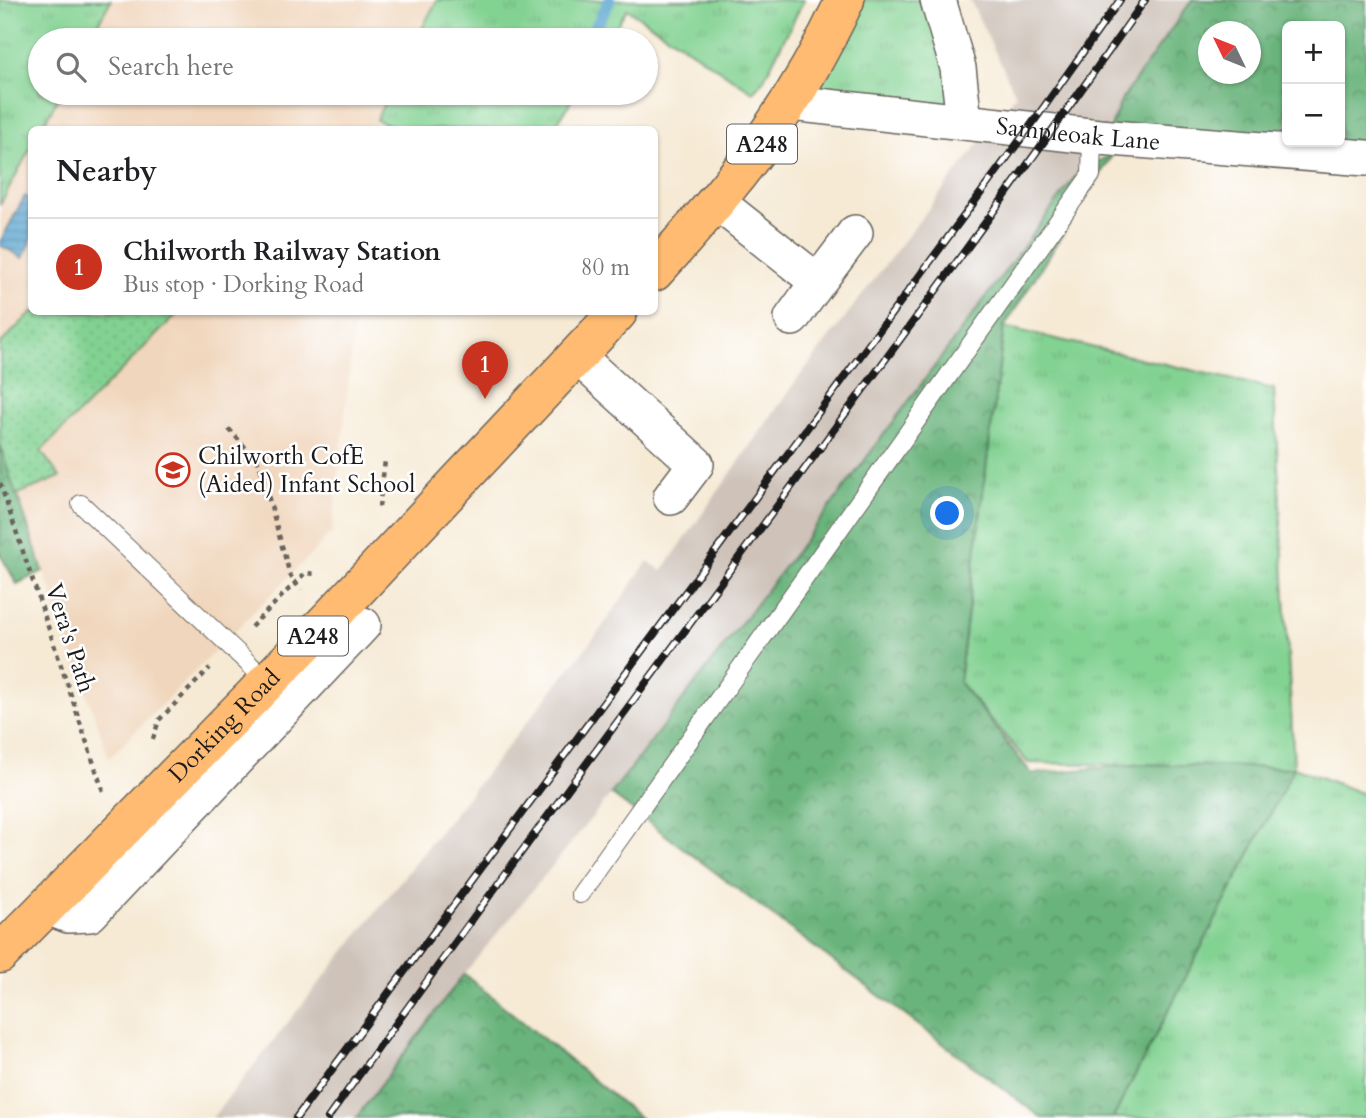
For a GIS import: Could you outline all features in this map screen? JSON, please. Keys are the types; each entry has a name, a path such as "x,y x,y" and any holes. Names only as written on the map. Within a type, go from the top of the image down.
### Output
{"main road":[{"name":"A248","path":"658,268 717,202 791,103 845,0"},
{"name":"Dorking Road","path":"0,954 47,907 229,744 268,682 347,622 615,315"}],"street":[{"path":"937,0 958,68 964,121"},
{"name":"Sampleoak Lane","path":"791,103 1092,136 1366,158"},
{"path":"717,202 818,282"},
{"path":"792,318 855,233"},
{"path":"577,356 702,455 671,498"},
{"path":"229,744 347,622"}],"lane":[{"path":"579,894 1091,175 1092,136"},
{"path":"81,503 268,682"}],"path":[{"path":"229,429 260,463 290,575 347,622"},
{"path":"379,512 385,461"},
{"name":"Vera's Path","path":"0,484 107,803"}],"shaded area":[{"path":"111,0 437,0 422,28 96,28"},
{"path":"970,0 1225,0 1209,21 1198,21 1198,36 1142,112 1116,114 1081,169 824,515 611,794 464,974 356,1118 212,1118 597,634 648,561 662,571 793,385 1016,95"},
{"path":"55,105 383,105 375,126 43,126"},
{"name":"Chilworth CofE (Aided) Infant School","path":"28,153 28,315 356,315 332,533 109,758 0,444 0,205"}],"green space":[{"path":"0,0 111,0 96,28 28,28 28,105 54,105 43,126 28,126 28,153 0,205"},
{"path":"437,0 804,0 763,81 753,92 627,9 615,28 422,28"},
{"path":"845,0 938,0 964,103 791,103"},
{"path":"1192,0 1366,0 1366,150 1301,147 1345,147 1345,21 1282,21 1282,146 1106,138 1122,99"},
{"path":"383,105 569,105 555,126 390,126 376,120"},
{"path":"1113,154 1004,327 959,682 1032,774 1142,764 1294,768 1113,1118 1042,1118 611,794 824,515 1081,169"},
{"path":"29,315 176,315 41,451 60,477 16,495 0,444 0,344"},
{"path":"1004,327 1274,389 1294,767 1366,795 1366,1118 1113,1118 1293,768 1028,763 959,682"},
{"path":"0,444 43,571 17,584 0,554"},
{"path":"464,974 640,1118 356,1118"}],"water":[{"path":"25,196 28,198 28,248 23,258 0,245"}],"waterway":[{"path":"595,28 610,0"}],"railway":[{"path":"296,1118 1029,128 1120,0"},
{"path":"328,1118 943,281 1145,0"}],"place":[{"name":"Chilworth Railway Station","path":"485,399"},
{"name":"Chilworth CofE (Aided) Infant School","path":"173,470"}]}
